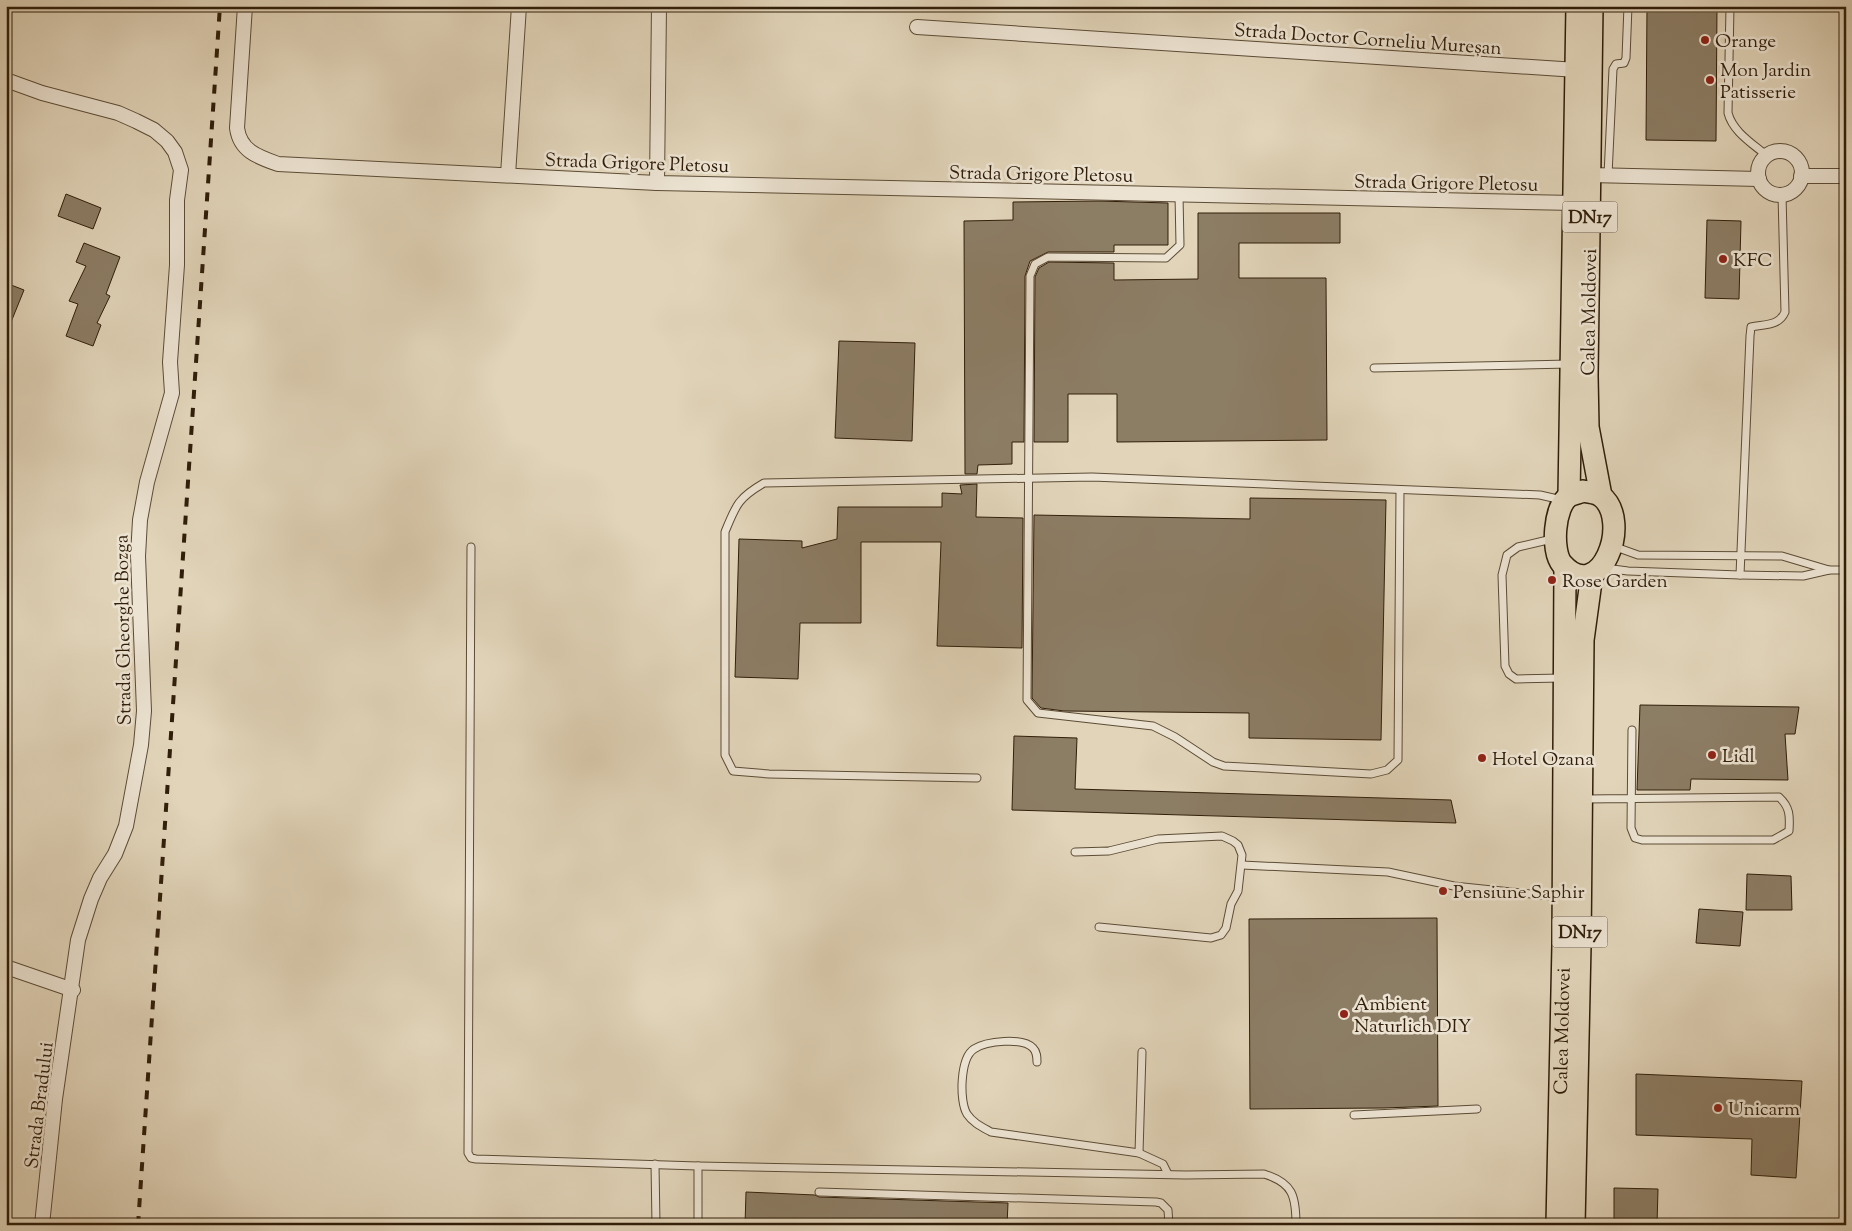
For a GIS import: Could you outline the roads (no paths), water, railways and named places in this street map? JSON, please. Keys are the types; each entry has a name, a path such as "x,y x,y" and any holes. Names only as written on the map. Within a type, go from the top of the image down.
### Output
{"main road":[{"name":"Calea Moldovei","path":"1567,499 1572,364 1577,6"},
{"name":"Calea Moldovei","path":"1592,6 1599,175 1587,376 1588,427 1601,496"},
{"path":"1583,492 1592,492 1601,496 1609,506 1614,522 1612,546 1608,558 1596,570 1582,576 1565,568 1560,561 1555,538 1556,523 1567,499 1583,492"},
{"name":"Calea Moldovei","path":"1557,1225 1563,897 1565,568"},
{"name":"Calea Moldovei","path":"1574,1225 1583,640 1596,570"}],"street":[{"name":"Strada Grigore Pletosu","path":"245,6 238,137 244,147 258,157 278,164 657,183 1575,204"},
{"path":"508,175 519,6"},
{"path":"657,183 660,6"},
{"name":"Strada Doctor Corneliu Mureșan","path":"917,27 1577,70"},
{"name":"Strada Gheorghe Bozga","path":"6,80 42,93 118,113 136,120 154,130 167,141 175,152 181,170 170,362 172,392 147,482 140,520 138,556 144,711 141,745 126,826 115,854 100,878 91,899 78,940 72,990"},
{"path":"1773,152 1788,153 1798,162 1802,176 1795,189 1782,195 1768,192 1763,188 1759,180 1758,167 1773,152"},
{"path":"1599,175 1759,180"},
{"path":"1802,176 1846,176"},
{"path":"6,967 72,990"},
{"name":"Strada Bradului","path":"42,1225 56,1099 72,990"}],"lane":[{"path":"1599,175 1613,69 1616,64 1624,63 1626,58 1628,6"},
{"path":"1730,6 1728,112 1734,127 1767,156"},
{"path":"1179,195 1180,245 1166,258 1048,257 1035,264 1030,276 1026,700 1038,713 1153,726 1213,762 1224,766 1371,774 1387,770 1398,760 1400,490"},
{"path":"1740,575 1750,336 1751,327 1782,320 1785,312 1782,195"},
{"path":"1374,368 1572,364"},
{"path":"977,778 769,774 733,771 724,756 725,532 734,508 747,493 764,483 1092,477 1540,495 1567,499"},
{"path":"1555,538 1518,547 1507,555 1502,575 1503,649 1505,666 1509,674 1516,679 1564,678"},
{"path":"1612,546 1638,555 1782,556 1829,570"},
{"path":"471,548 468,1153 471,1158 476,1160 698,1166 1264,1174 1276,1177 1286,1184 1293,1194 1296,1205 1296,1225"},
{"path":"1596,570 1803,576 1829,570 1846,570"},
{"path":"1582,799 1631,799 1779,797 1787,804 1790,815 1789,831 1773,840 1642,840 1635,838 1630,828 1631,799 1632,730"},
{"path":"1075,852 1108,851 1158,839 1222,836 1238,845 1242,855 1238,891 1231,904 1226,928 1221,934 1211,938 1099,927"},
{"path":"1242,865 1388,872 1454,886 1563,897"},
{"path":"1037,1062 1036,1053 1032,1046 1018,1042 1007,1041 974,1049 966,1062 962,1076 962,1096 966,1112 972,1120 991,1132 1139,1153 1163,1164 1168,1174"},
{"path":"1139,1153 1142,1052"},
{"path":"1354,1115 1477,1109"},
{"path":"655,1164 656,1225"},
{"path":"698,1166 698,1225"},
{"path":"819,1192 1156,1202 1161,1203 1168,1210 1169,1225"}],"railway":[{"path":"138,1225 220,6"}],"place":[{"name":"Orange","path":"1705,40"},
{"name":"Mon Jardin Patisserie","path":"1710,80"},
{"name":"KFC","path":"1723,259"},
{"name":"Rose Garden","path":"1552,580"},
{"name":"Lidl","path":"1712,755"},
{"name":"Hotel Ozana","path":"1482,758"},
{"name":"Pensiune Saphir","path":"1443,891"},
{"name":"Ambient Naturlich DIY","path":"1344,1014"},
{"name":"Unicarm","path":"1718,1108"}]}
